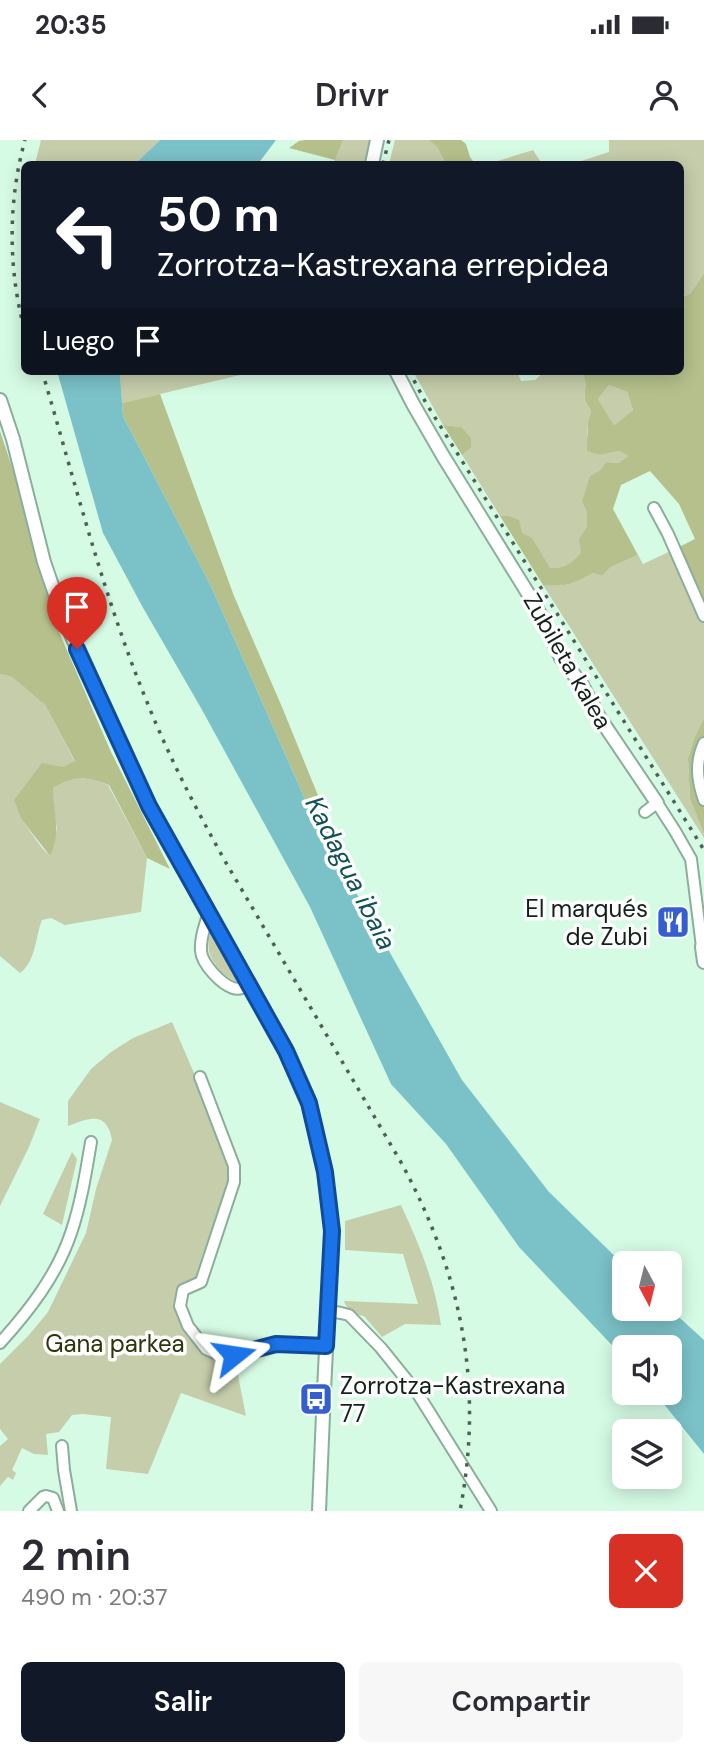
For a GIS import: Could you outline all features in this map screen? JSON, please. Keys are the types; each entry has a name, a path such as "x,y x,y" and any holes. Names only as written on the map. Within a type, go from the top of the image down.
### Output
{"street":[{"path":"373,161 377,140"},
{"name":"Zubileta kalea","path":"398,375 443,456 529,594 561,658 582,685 599,717 691,859 704,962"},
{"path":"0,400 13,439 44,562 87,672 149,806 286,1051 309,1103 325,1172 332,1231 319,1511"},
{"path":"654,508 704,616"},
{"path":"704,743 699,754 698,783 704,800"},
{"path":"645,812 657,803"},
{"path":"209,912 201,949 211,972 231,988 249,985"},
{"path":"200,1077 234,1166 234,1182 201,1282 183,1290 180,1306 188,1326 206,1349 219,1355 234,1355 276,1344 326,1346"},
{"path":"0,1343 29,1310 57,1264 70,1236 91,1142"},
{"path":"329,1311 349,1315 407,1379 491,1511"},
{"path":"62,1446 71,1511"},
{"path":"29,1511 46,1496 53,1498 58,1511"}],"green space":[{"path":"41,140 160,140 138,161 36,161"},
{"path":"305,140 343,140 335,160 289,148"},
{"path":"343,140 373,140 368,161 334,161"},
{"path":"395,140 428,140 437,147 444,161 390,161"},
{"path":"428,140 461,140 466,144 473,161 444,161 437,147"},
{"path":"609,140 704,140 704,273 691,293 684,296 684,161 581,161 609,152"},
{"path":"533,150 540,161 498,161"},
{"path":"704,273 704,600 679,547 695,539 679,504 650,471 621,485 613,509 638,555 611,567 602,576 593,573 569,584 543,585 500,516 519,520 522,533 532,538 550,568 564,566 578,556 581,552 579,539 587,527 587,511 582,502 590,476 606,462 618,463 629,456 619,451 601,455 587,451 591,411 585,400 583,375 684,375 684,296 691,293","holes":["609,385 627,392 633,410 614,425 598,399"]},
{"path":"120,375 240,375 122,403"},
{"path":"415,375 519,375 521,381 535,380 541,375 583,375 585,400 591,411 587,435 601,455 619,451 630,456 618,463 606,462 590,476 587,527 580,539 581,552 564,566 550,568 508,516 500,516 462,455 471,448 461,427 443,425"},
{"path":"609,385 627,392 633,410 614,425 598,399"},
{"path":"160,394 234,596 341,852 331,848 311,813 211,586 123,416 122,403"},
{"path":"443,425 461,427 471,438 471,448 462,455"},
{"path":"0,431 23,500 56,625 111,752 170,869 147,858 109,785 80,779 53,788 56,839 50,856 22,820 14,800 42,763 63,767 75,761 45,705 12,677 0,674"},
{"path":"679,547 704,600 704,718 688,758 690,799 704,838 543,585 569,584 593,573 602,576 611,567 638,555 643,564"},
{"path":"0,674 12,677 45,705 75,762 63,767 22,820 42,848 50,856 57,829 53,788 74,779 86,779 108,785 147,858 141,912 65,925 51,918 42,920 32,956 20,973 0,956"},
{"path":"704,718 704,834 690,799 688,758"},
{"path":"210,933 238,982 218,969 213,961 209,948"},
{"name":"Gana parkea","path":"172,1022 234,1166 201,1282 183,1290 180,1306 206,1349 234,1355 246,1416 181,1393 148,1474 106,1469 111,1417 72,1415 59,1432 46,1434 48,1455 34,1454 22,1448 12,1470 16,1473 13,1480 8,1477 0,1486 0,1446 8,1439 0,1429 0,1364 48,1312 86,1233 96,1189 112,1140 106,1124 101,1120 89,1119 68,1126 68,1101 91,1069 111,1052 133,1038"},
{"path":"0,1102 40,1119 0,1206"},
{"path":"72,1152 77,1159 62,1225 43,1214"},
{"path":"401,1205 426,1264 441,1325 405,1324 382,1337 364,1316 349,1310 344,1301 418,1304 403,1254 345,1250 345,1221"}],"water":[{"path":"160,140 276,140 260,161 138,161"},
{"path":"58,375 120,375 123,416 211,586 311,813 462,1080 549,1192 612,1253 612,1321 682,1320 704,1340 704,1454 682,1427 682,1419 676,1419 665,1405 682,1405 682,1335 612,1335 612,1345 519,1247 446,1144 391,1084 310,907 103,533"}],"railway":[{"path":"21,314 15,281 12,234 15,187 25,140"},
{"path":"384,161 389,140"},
{"path":"43,375 117,621 164,743 225,861 402,1164 440,1248 453,1290 468,1375 470,1419 460,1511"},
{"path":"411,375 704,850"}],"place":[{"name":"El marqués de Zubi","path":"673,922"},
{"name":"Zorrotza-Kastrexana 77","path":"316,1399"}],"route":[{"path":"77,649 149,806 286,1051 309,1103 318,1136 330,1201 332,1231 326,1346 276,1344 234,1355"}],"water label":[{"name":"Kadagua ibaia","path":"351,873"}]}
